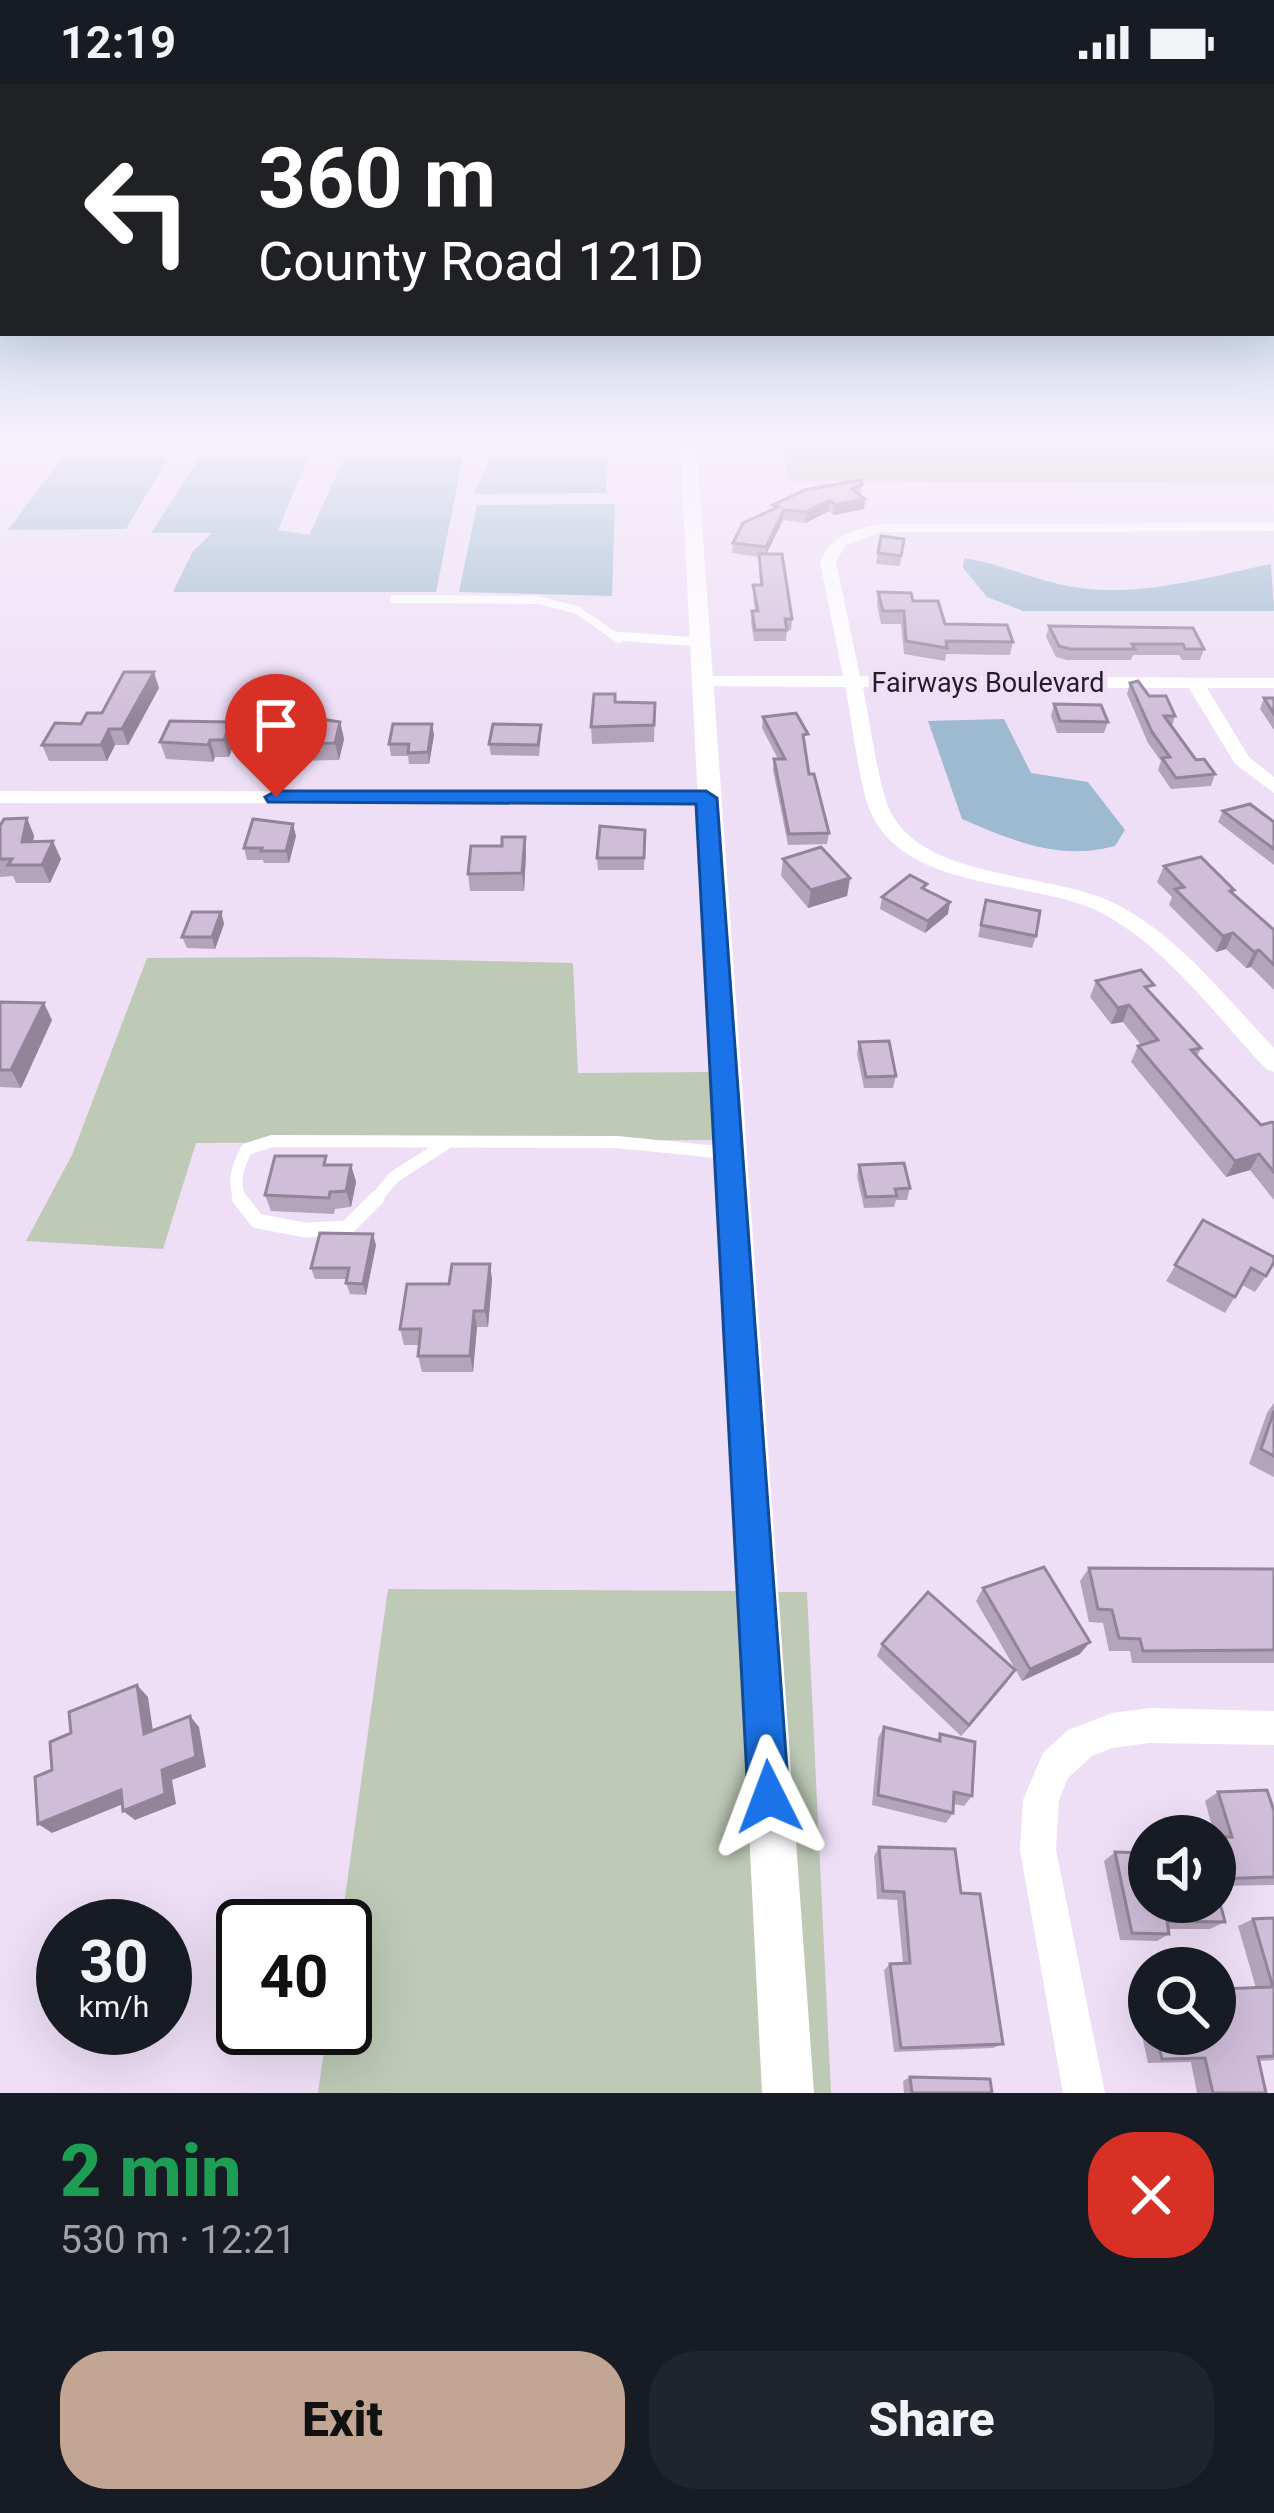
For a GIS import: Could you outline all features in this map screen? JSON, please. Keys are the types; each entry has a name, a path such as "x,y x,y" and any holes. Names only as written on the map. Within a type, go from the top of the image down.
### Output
{"street":[{"path":"693,534 788,2093"},
{"path":"859,534 831,550 828,562 880,812 901,841 943,864 1056,890 1111,909 1153,939 1274,1063"},
{"name":"Fairways Boulevard","path":"701,681 1274,683"},
{"path":"1196,683 1242,760 1274,787"},
{"path":"0,797 706,798"},
{"path":"1084,2093 1038,1850 1036,1814 1045,1779 1066,1749 1096,1732 1274,1728"}],"lane":[{"path":"394,599 538,599 577,610 620,639 699,642"},
{"path":"447,1143 394,1177 361,1219 338,1230 257,1221 234,1192 239,1162 256,1144 616,1142 729,1154"}],"green space":[{"path":"147,958 573,963 578,1073 713,1072 717,1140 196,1143 163,1249 26,1241 72,1155"},
{"path":"388,1589 742,1591 769,2093 318,2093 323,2055 372,2055 372,1899 345,1899"},
{"path":"771,1592 807,1592 831,2093 806,2093"}],"water":[{"path":"211,534 448,534 436,592 173,592 193,551"},
{"path":"471,534 614,534 612,596 459,592"},
{"path":"964,558 1098,590 1173,584 1271,564 1274,611 1023,611 987,597 963,568"},
{"path":"1004,719 1031,773 1088,782 1125,830 1115,846 1056,850 962,819 928,721"}],"building":[{"path":"738,534 772,534 766,547 733,543"},
{"path":"881,536 904,539 901,556 878,553"},
{"path":"759,554 782,554 792,619 785,619 787,630 755,630 752,611 758,611 753,585 762,585"},
{"path":"878,592 911,593 913,601 938,601 945,624 1007,625 1013,642 946,641 947,648 906,641 904,611 883,611"},
{"path":"1049,626 1193,628 1204,649 1132,644 1135,649 1070,649 1059,646"},
{"path":"124,672 154,672 122,729 109,729 101,745 42,745 55,723 81,724 87,713 102,713"},
{"path":"1138,681 1149,696 1166,696 1175,716 1164,716 1196,760 1204,759 1215,774 1176,778 1162,758 1170,757 1152,732 1130,683"},
{"path":"594,694 615,694 615,702 655,703 654,725 591,727"},
{"path":"1054,704 1101,705 1108,722 1060,721"},
{"path":"796,713 808,734 803,735 809,774 814,774 829,833 789,834 774,759 785,759 763,717"},
{"path":"290,714 340,722 335,743 281,744"},
{"path":"170,721 231,722 224,740 210,740 208,745 160,742"},
{"path":"393,724 432,724 428,752 408,753 409,744 389,744"},
{"path":"493,724 541,725 538,745 489,744"},
{"path":"1250,804 1274,822 1274,849 1223,811"},
{"path":"27,818 22,842 53,841 42,865 8,865 12,859 0,859 0,826 4,819"},
{"path":"253,819 293,824 286,851 244,848"},
{"path":"600,826 645,830 644,858 597,858"},
{"path":"502,837 525,837 522,873 468,874 471,846 502,846"},
{"path":"821,847 850,878 811,890 783,859"},
{"path":"1201,857 1274,930 1274,965 1233,933 1223,936 1175,889 1184,887 1164,866"},
{"path":"910,875 927,884 922,888 950,902 928,921 882,897"},
{"path":"986,900 1040,911 1036,936 981,925"},
{"path":"192,912 221,912 212,937 182,937"},
{"path":"1141,970 1154,985 1145,987 1201,1048 1191,1050 1261,1125 1274,1123 1274,1172 1259,1154 1235,1161 1138,1046 1158,1040 1129,1005 1118,1008 1096,981"},
{"path":"0,1002 44,1003 11,1070 0,1070"},
{"path":"889,1041 896,1076 866,1077 859,1042"},
{"path":"275,1156 326,1156 324,1165 351,1165 346,1191 330,1192 329,1198 265,1195"},
{"path":"904,1163 910,1188 895,1189 897,1196 866,1197 859,1165"},
{"path":"1203,1220 1274,1257 1266,1276 1251,1268 1235,1297 1175,1265"},
{"path":"320,1233 373,1234 363,1284 346,1283 349,1268 311,1268"},
{"path":"452,1264 490,1264 485,1311 474,1311 470,1356 418,1356 421,1329 400,1329 407,1284 449,1284"},
{"path":"1274,1411 1274,1456 1261,1449"},
{"path":"1044,1567 1090,1642 1030,1669 983,1588"},
{"path":"1089,1568 1274,1569 1274,1650 1143,1651 1140,1639 1119,1638 1112,1610 1098,1609"},
{"path":"928,1592 1015,1670 969,1725 882,1644"},
{"path":"137,1685 144,1734 190,1716 196,1757 162,1770 165,1794 123,1811 121,1790 38,1824 35,1777 52,1770 50,1742 71,1733 69,1712"},
{"path":"884,1727 940,1741 940,1734 975,1742 972,1796 954,1792 953,1813 878,1795"},
{"path":"1267,1790 1274,1811 1274,1877 1236,1878 1236,1815 1225,1815 1218,1792"},
{"path":"879,1847 955,1849 961,1893 980,1894 1003,2044 901,2048 890,1964 910,1963 904,1892 883,1891"},
{"path":"1115,1852 1128,1852 1128,1914"},
{"path":"1274,1918 1274,2056 1258,2057 1266,2093 1213,2093 1205,2058 1162,2059 1161,2055 1236,2055 1236,1988 1273,1987 1253,1919"},
{"path":"1130,1923 1167,1923 1169,1934 1132,1933"},
{"path":"910,2077 990,2079 992,2093 912,2093"}],"route":[{"path":"276,797 706,798 769,1797"}]}
